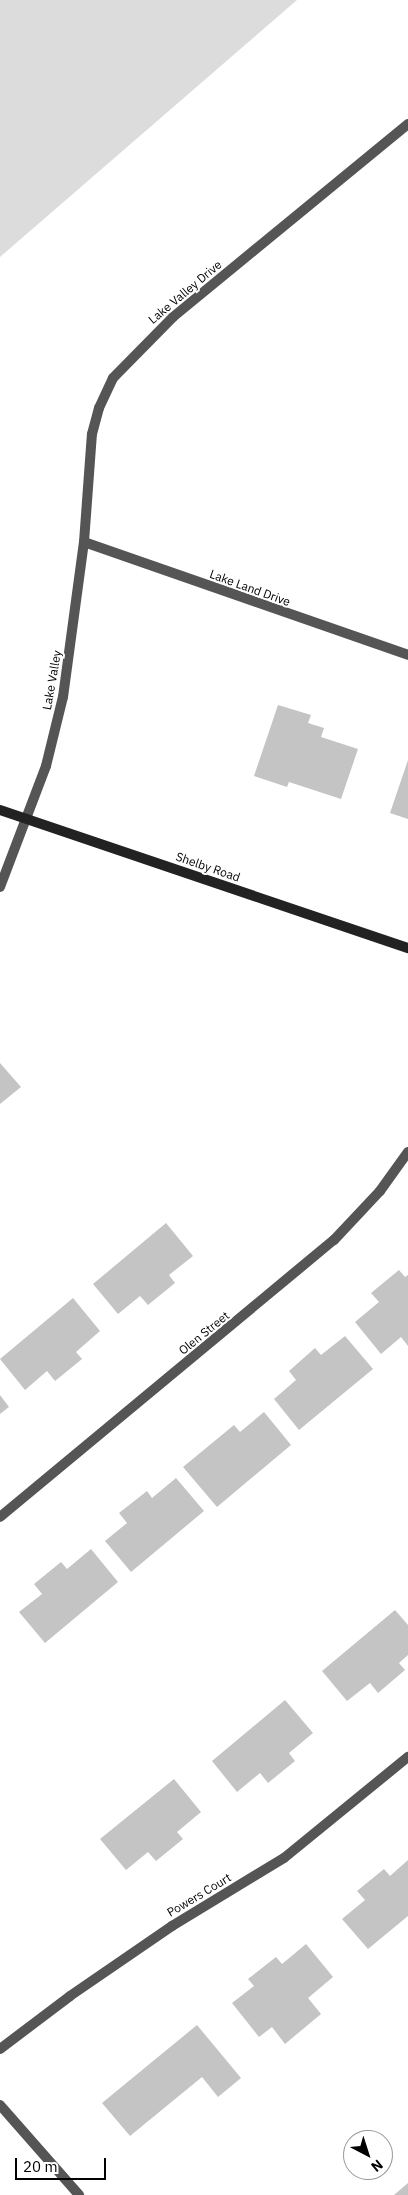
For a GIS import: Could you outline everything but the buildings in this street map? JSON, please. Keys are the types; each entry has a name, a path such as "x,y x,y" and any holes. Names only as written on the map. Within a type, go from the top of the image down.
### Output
{"street":[{"name":"Lake Valley Drive","path":"84,542 92,434 99,408 113,378 173,317 408,124"},
{"name":"Lake Land Drive","path":"84,542 408,655"},
{"name":"Lake Valley","path":"0,887 46,766 63,697 84,542"},
{"name":"Shelby Road","path":"0,810 408,948"},
{"name":"Olen Street","path":"0,1517 328,1245 380,1191 408,1152"},
{"name":"Powers Court","path":"0,2049 70,1996 172,1926 284,1858 408,1757"},
{"path":"0,2104 79,2195"}],"shaded area":[{"path":"0,0 297,0 0,257"}]}
